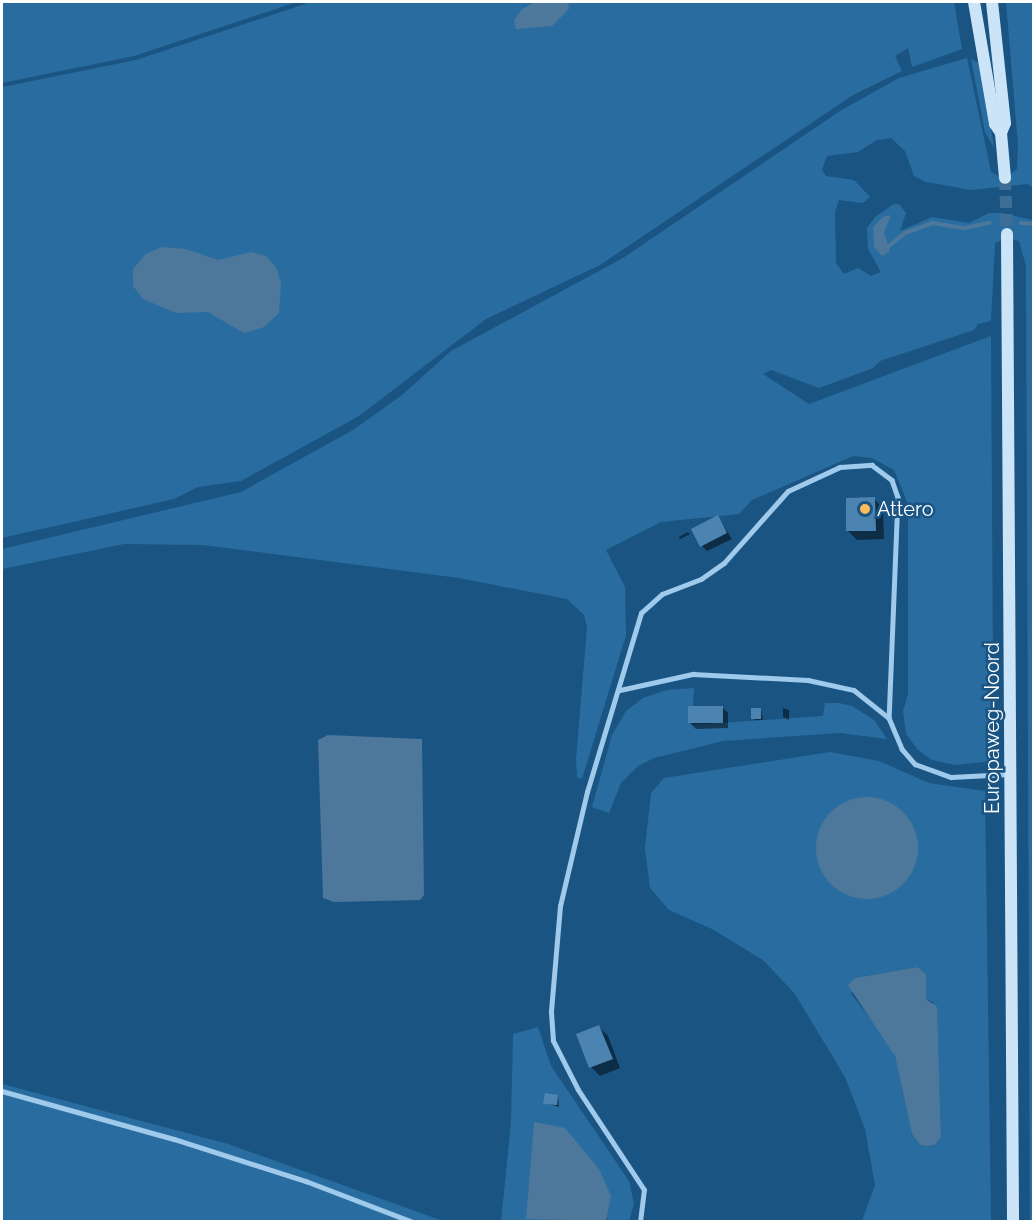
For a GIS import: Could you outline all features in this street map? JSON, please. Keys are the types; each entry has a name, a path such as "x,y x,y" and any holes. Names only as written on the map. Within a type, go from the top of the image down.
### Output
{"street":[{"path":"974,2 995,124 1001,133"},
{"path":"992,2 1005,123 1001,133 1005,178"},
{"name":"Europaweg-Noord","path":"1007,234 1014,1221"}],"lane":[{"path":"640,1221 644,1190 578,1090 553,1041 551,1011 560,906 587,792 620,690 641,613 662,594 701,579 724,562 788,491 840,467 872,465 892,480 898,497 889,718 902,749 915,764 951,777 1011,774"},
{"path":"620,690 693,675 808,680 854,690 889,718"},
{"path":"2,1091 185,1142 306,1181 413,1221"}],"shaded area":[{"path":"2,2 297,2 134,56 2,83"},
{"path":"311,2 954,2 962,49 912,67 908,48 895,56 902,71 853,95 600,265 486,319 359,416 241,481 198,487 174,499 2,538 2,87 136,60"},
{"path":"535,2 568,2 569,9 552,26 516,29 514,21 522,9"},
{"path":"1006,2 1033,2 1033,187 1027,184 971,190 926,182 914,176 905,151 891,138 877,140 858,152 827,156 822,170 826,176 854,180 870,197 863,203 839,200 835,212 836,263 844,274 858,268 871,276 881,272 868,249 867,228 875,217 894,204 899,204 906,213 900,231 932,217 969,223 989,213 1002,213 1033,220 1033,1221 1030,1221 1026,266 1019,241 1007,238 995,243 991,321 978,324 974,330 880,361 873,368 819,388 771,370 763,374 809,404 991,336 993,674 989,760 984,762 955,765 932,760 918,750 906,734 903,711 908,694 908,504 894,470 872,458 853,456 752,500 739,514 661,522 606,550 625,587 626,635 582,779 577,777 576,759 587,627 584,615 567,599 459,578 203,545 124,544 2,569 2,549 241,492 353,430 402,395 451,351 623,258 840,111 899,78 967,58 991,172 1000,177 1010,175 1017,169 1018,145"},
{"path":"971,59 981,64 994,148 985,132"},
{"path":"891,215 884,233 890,251 882,256 874,247 873,227 883,217"},
{"path":"162,247 186,249 218,260 251,252 266,256 276,267 281,283 279,313 264,327 244,333 208,312 176,313 143,299 133,286 133,269 146,254"},
{"path":"694,688 692,725 823,716 825,703 839,703 852,706 874,720 887,739 840,733 723,741 654,758 638,766 621,783 609,813 592,807 612,735 626,711 643,698 667,690"},
{"path":"328,735 422,739 424,895 420,900 334,902 323,898 318,740"},
{"path":"830,752 879,761 929,783 985,791 991,1221 862,1221 875,1185 865,1129 845,1077 795,994 763,960 712,929 669,910 650,888 645,848 651,793 664,778","holes":["917,967 926,999 933,1002 941,1137 935,1145 927,1146 920,1145 912,1134 895,1056 886,1038 851,994 866,976"]},
{"path":"867,797 887,800 896,805 910,819 915,828 918,848 915,868 910,877 896,891 887,896 867,899 847,896 838,891 824,877 819,868 816,848 819,828 824,819 838,805 847,800"},
{"path":"917,967 926,974 926,999 937,1007 941,1137 935,1145 927,1146 920,1145 912,1134 895,1056 848,985 855,978"},
{"path":"538,1027 551,1066 629,1181 634,1204 629,1221 606,1221 608,1218 501,1222 511,1122 513,1034"},
{"path":"2,1084 228,1144 443,1221 2,1222"},
{"path":"534,1122 565,1128 599,1169 611,1196 606,1221 526,1219"}],"building":[{"path":"875,497 876,531 846,531 846,498"},
{"path":"718,515 727,533 700,547 691,529"},
{"path":"688,706 723,706 723,723 688,723"},
{"path":"751,708 761,708 761,719 751,719"},
{"path":"599,1025 613,1059 589,1068 576,1034"},
{"path":"545,1093 558,1095 557,1105 543,1104"}],"waterway":[{"path":"889,246 905,233 932,223 965,228 989,223"},
{"path":"1021,223 1034,224"}],"tunnel":[{"path":"1005,178 1007,234"}],"place":[{"name":"Attero","path":"865,509"}]}
